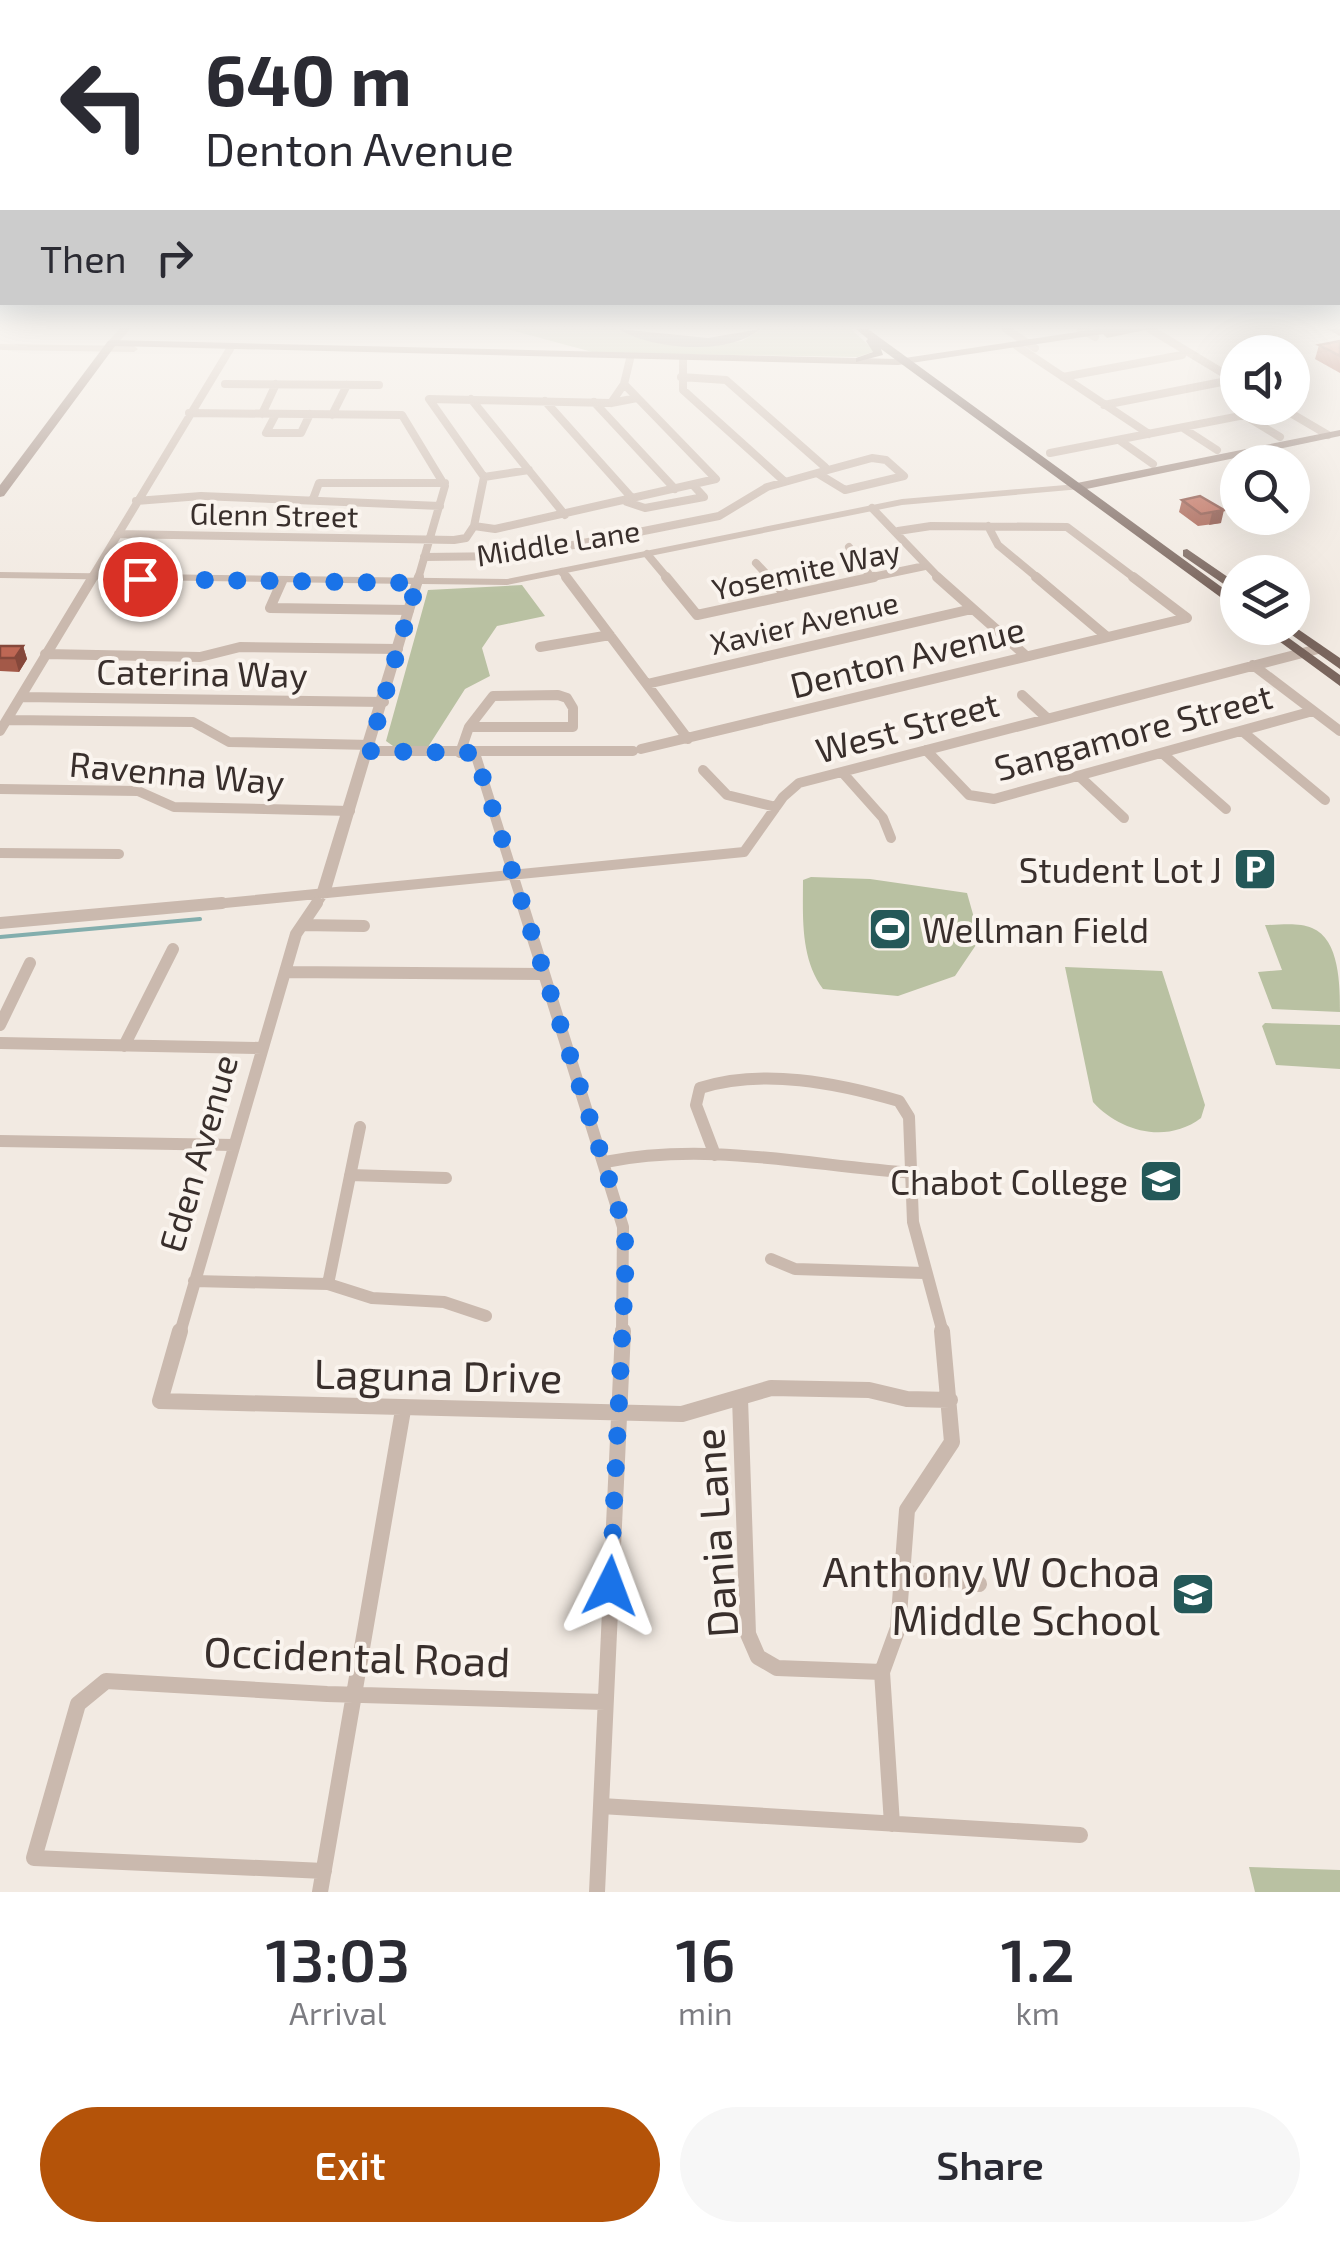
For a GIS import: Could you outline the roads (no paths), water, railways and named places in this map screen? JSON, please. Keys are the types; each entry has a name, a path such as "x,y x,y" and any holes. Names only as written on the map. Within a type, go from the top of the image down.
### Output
{"main road":[{"path":"0,493 55,417"},
{"path":"989,417 1220,593"},
{"path":"997,417 1220,577"},
{"path":"1077,487 1334,434"},
{"path":"1310,642 1340,665"},
{"path":"1290,645 1340,682"}],"street":[{"path":"0,731 186,417"},
{"path":"274,417 266,433 270,435 301,432 308,417"},
{"path":"403,417 444,483"},
{"path":"440,417 484,477 474,526 495,529 716,478 656,417"},
{"path":"486,417 564,515"},
{"path":"560,417 629,499 645,508 704,497 693,485"},
{"path":"608,417 675,488"},
{"path":"713,417 784,482"},
{"path":"768,417 825,467"},
{"path":"1124,417 1149,434"},
{"path":"1050,454 1220,420"},
{"path":"1310,423 1334,434"},
{"path":"1260,425 1280,438"},
{"path":"1183,428 1217,450"},
{"path":"1119,440 1153,464"},
{"path":"424,558 518,556 719,516 754,492 825,467 879,458 904,476 845,490 815,472"},
{"path":"484,477 528,470"},
{"path":"312,499 321,478 444,483"},
{"name":"Eden Avenue","path":"160,1401 261,1048 302,924 323,894 350,811 444,483"},
{"name":"Middle Lane","path":"0,575 507,582 872,508 940,498 1022,500 1077,487"},
{"path":"136,501 201,496 440,506"},
{"path":"872,508 898,532 925,566 1025,656"},
{"name":"Glenn Street","path":"118,534 429,540 466,538 474,526"},
{"path":"898,532 988,526 998,545 1106,636"},
{"name":"Denton Avenue","path":"7,720 193,722 229,742 467,753 637,750 1187,618 1067,527 988,526"},
{"path":"849,548 872,577"},
{"name":"Yosemite Way","path":"646,554 696,615 925,566"},
{"path":"756,563 787,596"},
{"path":"562,572 688,738"},
{"path":"282,581 270,608 409,610"},
{"name":"Xavier Avenue","path":"647,684 972,609"},
{"path":"540,647 610,635"},
{"path":"46,654 200,657 240,647 398,650"},
{"name":"West Street","path":"0,923 512,878 744,852 758,840 776,807 798,783 1318,648"},
{"path":"1253,665 1340,731"},
{"path":"469,727 573,728 572,708 566,698 558,695 499,694 487,700 469,727 467,753 606,1162 626,1256 597,1892"},
{"path":"1022,695 1047,718"},
{"name":"Caterina Way","path":"20,697 384,702"},
{"name":"Sangamore Street","path":"926,750 969,795 980,800 1313,711"},
{"path":"1242,731 1325,800"},
{"path":"1162,753 1226,809"},
{"path":"703,770 727,795 776,807"},
{"path":"842,772 883,818 891,838"},
{"path":"1079,776 1124,818"},
{"name":"Ravenna Way","path":"0,789 151,792 174,807 350,811"},
{"path":"0,853 119,854"},
{"path":"302,924 364,926"},
{"path":"124,1046 173,949"},
{"path":"0,1025 30,963"},
{"path":"285,972 500,977 544,974"},
{"path":"0,1044 261,1048"},
{"path":"715,1155 696,1105 700,1088 718,1080 803,1081 899,1101 909,1118 913,1222 944,1338 952,1442 907,1510 898,1628 882,1672 892,1824"},
{"path":"328,1284 360,1127"},
{"path":"0,1141 234,1145"},
{"path":"606,1162 640,1154 793,1156 850,1170 914,1172"},
{"path":"350,1175 446,1178"},
{"path":"772,1259 795,1269 924,1273"},
{"path":"194,1281 328,1284 372,1298 444,1302 486,1316"},
{"name":"Laguna Drive","path":"160,1401 682,1414 771,1388 870,1390 908,1398 950,1400"},
{"name":"Dania Lane","path":"740,1398 748,1634 758,1657 776,1668 882,1672"},
{"path":"320,1892 403,1410"},
{"path":"901,1572 979,1584"},
{"name":"Occidental Road","path":"324,1871 34,1858 78,1704 106,1681 605,1702"},
{"path":"601,1806 1080,1835"}],"waterway":[{"path":"0,937 200,919"}],"place":[{"name":"Student Lot J","path":"1255,869"},
{"name":"Wellman Field","path":"890,929"},
{"name":"Chabot College","path":"1161,1181"},
{"name":"Anthony W Ochoa Middle School","path":"1193,1594"}]}
